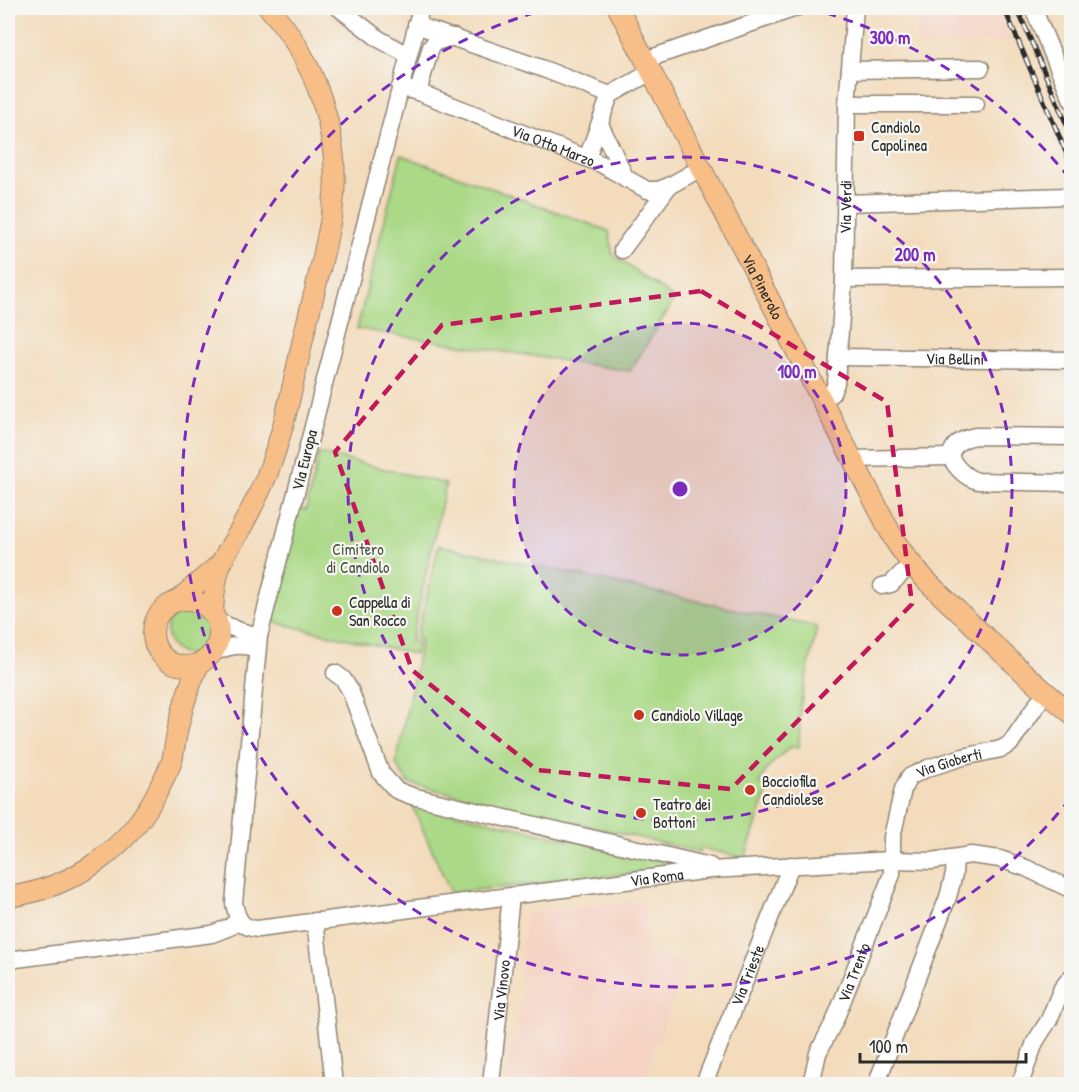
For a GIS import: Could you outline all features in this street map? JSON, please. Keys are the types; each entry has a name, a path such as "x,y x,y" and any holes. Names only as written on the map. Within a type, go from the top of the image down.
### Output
{"main road":[{"path":"8,897 42,890 85,870 112,851 138,824 155,796 171,762 188,690 219,638 215,617 214,588 221,563 257,499 273,458 333,204 332,142 325,110 313,77 299,50 269,8"},
{"name":"Via Pinerolo","path":"618,8 896,541 920,576 1045,693 1071,714"},
{"path":"178,600 221,563"},
{"path":"205,659 188,666 177,665 166,660 158,652 153,642 152,630 160,610 178,600 197,601 215,617"},
{"path":"166,660 175,686 179,722"}],"street":[{"path":"339,8 379,39 408,55"},
{"name":"Via Europa","path":"239,919 234,903 258,643 421,8"},
{"path":"587,158 610,95 648,66 796,8"},
{"name":"Via Verdi","path":"822,401 832,393 836,383 844,279 847,104 855,8"},
{"path":"1034,8 1071,100"},
{"path":"416,25 610,95"},
{"path":"418,92 431,47 435,42 454,37"},
{"path":"850,70 981,68"},
{"name":"Via Otto Marzo","path":"400,87 587,158 647,190 658,190 669,186 701,168"},
{"path":"847,104 976,104"},
{"path":"600,124 626,178"},
{"path":"622,250 669,186"},
{"path":"845,203 1069,196"},
{"path":"844,279 1071,277"},
{"name":"Via Bellini","path":"838,357 1071,360"},
{"path":"1071,437 975,436 956,444 950,457 964,475 978,481 1071,483"},
{"path":"852,459 950,457"},
{"path":"882,586 891,584 911,564"},
{"path":"215,617 258,643"},
{"path":"205,659 223,648 258,643"},
{"path":"335,673 343,679 350,690 381,773 396,790 412,796 722,869"},
{"name":"Via Gioberti","path":"891,860 891,837 899,803 909,777 963,757 1010,744 1045,693"},
{"name":"Via Roma","path":"239,919 249,928 258,929 722,869 891,860 932,861 971,855 1000,859 1026,868 1071,890"},
{"path":"879,1077 948,897 954,874 955,858"},
{"name":"Via Trento","path":"811,1084 818,1053 835,1020 891,874 891,860"},
{"name":"Via Trieste","path":"704,1084 791,865"},
{"name":"Via Vinovo","path":"491,1084 511,896"},
{"path":"8,960 212,934 230,927 239,919"},
{"path":"315,921 334,1084"},
{"path":"1020,1084 1035,1042 1049,1020 1062,988 1071,976"}],"highlighted area":[{"path":"701,291 887,402 912,604 731,789 537,770 412,670 335,452 442,325"}],"shaded area":[{"path":"884,8 998,8 1011,41 917,45 914,10"},
{"path":"646,899 646,954 687,963 642,1084 507,1084 512,1040 517,1041 523,983 519,982 525,914"}],"green space":[{"path":"401,155 609,231 613,255 675,299 630,371 357,329"},
{"name":"Cimitero di Candiolo","path":"319,453 446,484 411,641 418,643 415,654 273,622 297,508 306,510"},
{"name":"Candiolo Village","path":"439,545 817,627 800,707 799,747 790,747 772,764 761,779 760,784 769,786 745,858 701,848 699,852 408,783 396,764 421,640 416,639"},
{"path":"190,609 206,616 213,632 206,648 190,655 174,648 167,632 174,616"},
{"path":"411,803 670,863 671,869 451,893"}],"railway":[{"path":"1004,8 1072,166"},
{"path":"1017,8 1072,137"}],"place":[{"name":"Candiolo Capolinea","path":"859,136"},
{"name":"Cappella di San Rocco","path":"337,611"},
{"name":"Candiolo Village","path":"639,715"},
{"name":"Bocciofila Candiolese","path":"750,790"},
{"name":"Teatro dei Bottoni","path":"641,813"}]}
